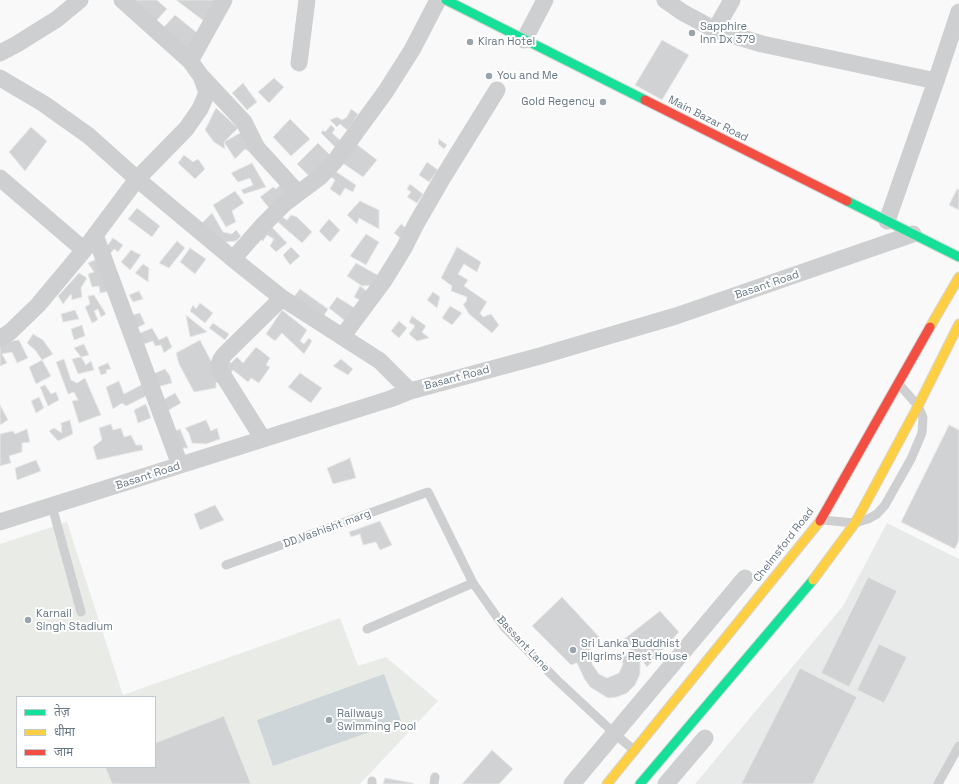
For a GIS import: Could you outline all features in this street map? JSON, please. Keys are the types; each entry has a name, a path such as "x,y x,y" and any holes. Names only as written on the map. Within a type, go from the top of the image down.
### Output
{"main road":[{"name":"Main Bazar Road","path":"446,0 959,258"},
{"name":"Chelmsford Road","path":"607,784 821,520 959,277"},
{"path":"640,784 818,574 854,523 918,406 959,324"}],"street":[{"path":"0,53 57,19 80,0"},
{"path":"122,0 194,67 244,122 257,148 298,194"},
{"path":"194,67 224,0"},
{"path":"299,63 307,0"},
{"path":"233,259 284,204 320,177 335,160 386,91 412,50 438,0"},
{"path":"524,40 545,0"},
{"path":"666,0 682,12 715,30 762,44 936,81"},
{"path":"715,30 732,0"},
{"path":"887,222 959,12"},
{"path":"0,339 10,332 38,305 84,250 137,179 186,129 200,109 206,93 201,76 194,67"},
{"path":"0,78 44,104 89,136 137,179 282,298 380,362 410,391"},
{"path":"342,337 383,282 397,260 442,179 497,90"},
{"path":"0,178 84,250"},
{"name":"Basant Road","path":"0,522 390,399 410,391 540,356 676,316 913,234"},
{"path":"95,235 180,466"},
{"path":"264,439 221,372 219,365 225,354 282,298"},
{"path":"572,784 745,578"},
{"path":"666,784 705,738"}],"lane":[{"path":"821,520 854,523 868,519 877,514 885,505 911,459 922,433 923,417 918,406 898,383"},
{"name":"DD Vashisht marg","path":"226,565 428,492"},
{"name":"Bassant Lane","path":"428,492 473,583 504,627 614,734 635,751"},
{"path":"52,506 81,612"},
{"path":"367,629 473,583"},
{"path":"938,784 959,746"}],"shaded area":[{"path":"67,522 123,695 340,618 358,666 386,657 438,701 360,784 0,784 0,544"},
{"path":"887,523 959,559 959,744 938,784 695,784 843,606"},
{"name":"Railways Swimming Pool","path":"384,674 401,721 273,766 257,720"}],"building":[{"path":"129,0 157,0 167,9 154,23"},
{"path":"176,0 220,0 204,21"},
{"path":"175,15 201,36 187,52 161,30"},
{"path":"662,40 689,55 662,100 635,85"},
{"path":"274,78 284,87 269,103 258,92"},
{"path":"243,83 257,102 247,110 232,93"},
{"path":"216,108 238,128 224,142 225,149 214,142 205,130"},
{"path":"351,109 358,114 347,130 340,124 337,127 330,120 337,117 342,120 347,117"},
{"path":"290,119 310,139 291,156 273,137"},
{"path":"331,125 335,129 332,133 341,141 335,147 321,133 323,130 325,132"},
{"path":"31,127 47,141 25,171 9,152"},
{"path":"242,132 255,147 250,152 245,149 235,159 224,142"},
{"path":"439,139 447,145 444,149 438,144"},
{"path":"318,143 334,159 314,181 297,164"},
{"path":"355,143 377,160 363,177 341,162"},
{"path":"184,155 193,162 198,159 205,169 195,179 178,163"},
{"path":"427,162 438,170 429,182 419,175"},
{"path":"252,163 266,187 244,194 241,190 253,185 250,178 238,182 231,173"},
{"path":"332,169 356,185 353,192 345,188 340,196 330,189 335,180 327,174"},
{"path":"281,184 289,192 270,209 260,197 273,187 276,189"},
{"path":"410,184 423,194 417,203 407,197 411,192 407,189"},
{"path":"957,189 959,190 959,210 949,205"},
{"path":"235,191 244,203 232,211 236,222 226,227 213,205"},
{"path":"360,201 379,210 379,229 359,218 357,224 347,215"},
{"path":"137,208 160,226 152,237 128,219"},
{"path":"212,213 223,232 232,234 236,230 241,236 236,241 217,243 200,225"},
{"path":"291,215 297,217 312,232 302,243 278,222 282,217 287,220"},
{"path":"329,219 340,230 330,242 319,231"},
{"path":"401,224 407,229 400,238 394,233"},
{"path":"270,225 287,243 276,252 270,246 274,239 267,235 263,241 258,238"},
{"path":"366,234 379,242 366,265 350,256"},
{"path":"113,238 123,245 118,252 114,249 111,253 105,249"},
{"path":"177,241 185,248 169,268 159,263"},
{"path":"291,247 300,256 290,265 283,255"},
{"path":"457,247 481,262 477,272 464,264 458,274 468,280 464,286 487,302 480,313 483,317 491,314 499,325 492,333 469,314 463,304 466,302 467,297 451,291 452,286 441,278"},
{"path":"190,248 206,259 195,274 180,262"},
{"path":"131,250 141,255 130,270 121,262"},
{"path":"97,259 110,291 100,293 99,286 92,287 88,274 94,272 88,263"},
{"path":"356,263 381,277 376,285 362,286 347,276"},
{"path":"143,264 149,268 148,282 135,273"},
{"path":"79,273 87,278 81,288 82,297 72,300 71,294 63,304 58,296"},
{"path":"360,286 371,294 365,303 354,297"},
{"path":"300,289 328,309 321,320 293,298"},
{"path":"139,291 143,299 133,302 129,295"},
{"path":"433,292 440,297 437,308 427,300"},
{"path":"94,295 106,314 101,317 98,309 94,311 98,320 92,323 85,307 90,304 88,296"},
{"path":"337,297 358,310 349,324 329,308"},
{"path":"200,303 213,313 205,323 190,311 193,305 196,309"},
{"path":"450,306 462,313 452,325 442,318"},
{"path":"75,310 79,319 63,322 61,314"},
{"path":"282,310 307,330 300,341 304,344 309,338 312,341 304,354 282,333 275,341 266,334"},
{"path":"140,313 145,324 136,328 132,315"},
{"path":"186,315 207,332 190,337"},
{"path":"412,316 426,326 422,332 429,338 417,341 409,334 415,326 409,322"},
{"path":"399,321 407,328 399,338 391,331"},
{"path":"213,323 229,334 225,340 209,328"},
{"path":"82,325 85,336 74,340 71,329"},
{"path":"152,328 159,340 167,336 172,347 164,353 161,345 155,346 153,341 141,345 138,334"},
{"path":"33,334 43,340 53,354 42,360 35,350 27,343"},
{"path":"19,340 28,358 17,363 12,352 2,354 7,363 0,366 0,346 5,342"},
{"path":"200,340 221,380 216,383 216,388 194,392 179,364 176,353"},
{"path":"84,344 89,355 81,357 74,348"},
{"path":"256,347 270,358 266,365 270,367 259,383 251,378 248,382 233,370 229,376 227,360 231,363 237,357 243,363"},
{"path":"81,357 86,365 91,361 94,370 78,374 72,359"},
{"path":"64,359 71,380 77,383 85,378 101,415 79,423 72,401 78,400 74,392 68,394 56,362"},
{"path":"341,359 353,369 348,375 333,366"},
{"path":"42,360 51,376 36,384 29,367"},
{"path":"108,363 111,369 106,370 107,373 101,375 98,367"},
{"path":"165,369 170,376 172,383 157,387 153,374"},
{"path":"300,373 322,388 311,403 288,387"},
{"path":"119,381 124,394 147,382 152,393 126,406 122,403 113,409 106,387"},
{"path":"45,385 51,394 56,392 59,400 48,406 40,387"},
{"path":"175,393 181,403 167,411 163,400"},
{"path":"39,397 44,408 36,413 31,401"},
{"path":"146,404 151,418 138,423 134,410"},
{"path":"0,405 8,420 0,425"},
{"path":"70,420 73,434 58,441 49,431 54,428 62,433 61,423"},
{"path":"206,420 211,431 217,428 220,439 206,444 192,443 189,433 185,428"},
{"path":"111,424 113,430 121,428 124,437 131,435 136,445 142,445 143,450 97,460 93,447 102,440 99,428"},
{"path":"949,425 959,430 959,540 955,549 901,522"},
{"path":"27,429 30,442 22,443 22,452 9,456 11,463 0,466 0,434 13,431 15,434"},
{"path":"180,429 188,448 180,448 172,432"},
{"path":"350,458 356,478 333,484 327,468"},
{"path":"36,460 41,471 17,480 15,468"},
{"path":"215,505 224,520 200,530 194,514"},
{"path":"380,521 392,545 380,550 376,542 363,545 360,534 351,537 349,532"},
{"path":"868,577 897,591 849,687 821,673"},
{"name":"Sri Lanka Buddhist Pilgrims' Rest House","path":"562,597 601,639 588,652 593,654 592,664 599,674 607,678 619,673 623,664 621,659 632,647 624,639 660,611 679,632 647,667 642,660 640,662 640,674 635,685 627,693 617,697 608,698 590,687 577,663 571,665 532,626"},
{"path":"879,644 907,657 884,703 857,690"},
{"path":"800,668 857,697 813,784 741,784"},
{"path":"224,716 251,784 112,784 105,768 156,768 156,743"},
{"path":"492,750 513,769 499,784 462,784"},
{"path":"385,778 413,783 413,784 383,784"}],"traffic: fast":[{"path":"446,0 645,100"},
{"path":"847,201 959,257"},
{"path":"640,784 813,580"}],"traffic: slow":[{"path":"930,327 959,277"},
{"path":"813,580 855,523 918,406 959,324"},
{"path":"607,784 820,521"}],"traffic: jam":[{"path":"645,100 847,201"},
{"path":"820,521 930,327"}],"place":[{"name":"Sapphire Inn Dx 379","path":"692,33"},
{"name":"Kiran Hotel","path":"470,42"},
{"name":"You and Me","path":"489,76"},
{"name":"Gold Regency","path":"603,102"},
{"name":"Karnail Singh Stadium","path":"28,620"},
{"name":"Sri Lanka Buddhist Pilgrims' Rest House","path":"573,650"},
{"name":"Railways Swimming Pool","path":"329,720"}]}
